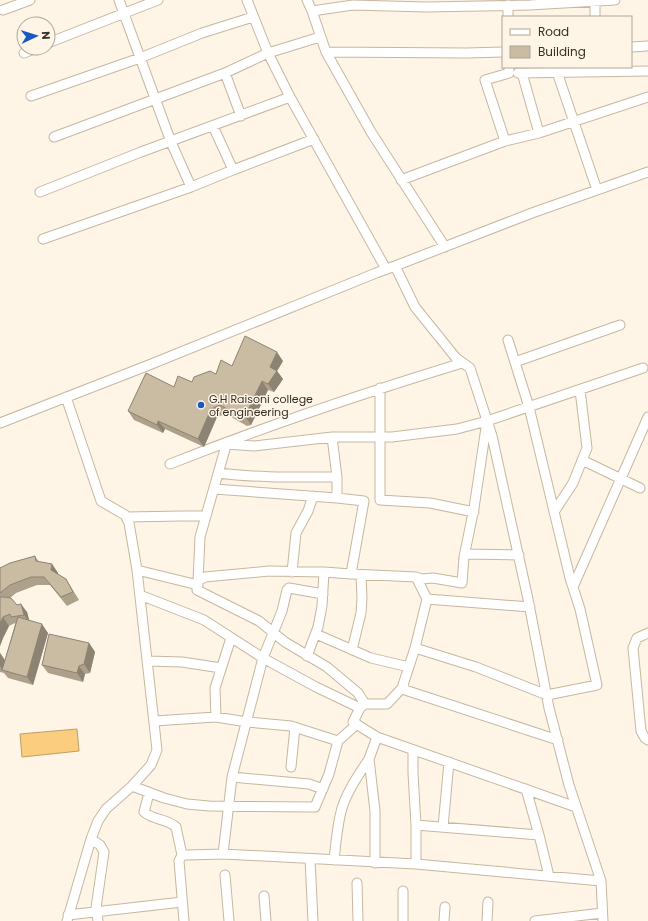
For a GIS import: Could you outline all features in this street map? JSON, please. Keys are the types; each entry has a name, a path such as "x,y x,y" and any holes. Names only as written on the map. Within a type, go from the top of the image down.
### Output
{"street":[{"path":"3,10 30,0"},
{"path":"119,0 171,142 191,187"},
{"path":"56,40 158,0"},
{"path":"247,0 268,53 290,98 390,268 415,307 456,358 470,368 492,436 530,607 547,695 558,740 576,807 602,881 603,917 535,921"},
{"path":"307,0 326,52 371,132 445,247"},
{"path":"312,11 353,3 426,8 615,0"},
{"path":"595,1 595,16"},
{"path":"508,5 508,16"},
{"path":"32,96 140,58 202,33 254,16"},
{"path":"54,137 225,73 268,53 320,37"},
{"path":"632,47 648,46"},
{"path":"326,52 502,52"},
{"path":"505,141 485,80 509,70 522,73 648,71"},
{"path":"558,72 597,190"},
{"path":"225,73 241,116"},
{"path":"522,73 540,133"},
{"path":"401,180 505,141 540,133 648,97"},
{"path":"40,192 141,152 290,98"},
{"path":"213,126 232,170"},
{"path":"42,239 191,187 314,139"},
{"path":"0,423 532,212 648,172"},
{"path":"515,362 620,325"},
{"path":"415,648 476,667 547,695 597,685 580,609 554,512 529,407 508,340"},
{"path":"170,464 380,388 462,363"},
{"path":"226,443 254,446 332,437 380,438 457,429 487,421 643,368"},
{"path":"380,388 380,500"},
{"path":"554,512 573,483 587,448 580,390"},
{"path":"66,397 101,501 127,517 206,516"},
{"path":"573,587 648,417"},
{"path":"198,583 205,577 269,571 324,572 416,577 421,579 433,578 462,583 465,554 474,512 487,421"},
{"path":"332,437 337,477 337,498"},
{"path":"226,443 200,537 197,590 258,621 285,642 327,667 358,693 362,706 353,722 377,737 576,807"},
{"path":"582,460 640,488"},
{"path":"218,472 243,476 274,478 337,477"},
{"path":"214,489 364,501 380,500 425,503 474,512"},
{"path":"292,572 296,533 308,512 313,496"},
{"path":"351,574 364,501"},
{"path":"127,517 137,570 157,750 151,764 132,786 106,809 98,821 67,918 97,917 182,902"},
{"path":"465,554 519,556"},
{"path":"137,570 198,583"},
{"path":"307,656 320,619 324,572"},
{"path":"352,650 362,605 361,575"},
{"path":"140,595 193,615 264,658 316,687 362,706 387,704 403,687 415,648 427,599 416,577"},
{"path":"223,854 232,777 264,658 282,611 288,588 323,594"},
{"path":"427,599 530,607"},
{"path":"316,634 378,661 409,667"},
{"path":"648,634 637,638 633,648 641,731 648,740"},
{"path":"216,717 214,691 231,638"},
{"path":"147,661 182,662 222,668"},
{"path":"403,687 405,690 558,740"},
{"path":"154,721 216,717 247,722 274,723 295,727 338,741"},
{"path":"132,786 164,798 187,804 228,807 315,807 329,774 338,741 357,724"},
{"path":"291,767 295,727"},
{"path":"334,860 337,830 342,807 352,786 369,759 377,737"},
{"path":"413,750 416,864"},
{"path":"369,759 375,810 375,863"},
{"path":"443,827 449,762"},
{"path":"232,777 309,784 323,789"},
{"path":"526,789 549,876"},
{"path":"149,793 144,812 148,815 173,824 176,827 182,855 178,861 184,921"},
{"path":"416,825 539,835"},
{"path":"91,839 100,845 104,852 97,917"},
{"path":"182,855 223,854 416,864 602,881"},
{"path":"310,858 313,921"},
{"path":"225,875 229,921"},
{"path":"357,883 358,921"},
{"path":"403,891 403,921"},
{"path":"264,896 266,921"},
{"path":"487,921 488,902"},
{"path":"444,921 445,906"}],"shaded area":[{"path":"77,729 79,751 22,757 20,734"}],"building":[{"name":"G.H Raisoni college of engineering","path":"245,336 277,352 270,367 277,371 268,384 262,381 245,416 241,417 220,405 211,409 198,439 158,421 157,425 128,411 146,373 174,387 178,376 192,382 194,377 210,371 216,374 221,360 232,366"},
{"path":"35,556 36,561 52,564 51,570 66,579 73,592 61,597 44,577 31,577 10,585 0,593 0,568 10,563"},
{"path":"0,597 11,598 17,605 21,604 24,615 11,617 10,614 3,617 0,623"},
{"path":"18,617 42,624 27,677 2,670"},
{"path":"49,634 89,643 84,664 79,666 77,673 42,665"}],"place":[{"name":"G.H Raisoni college of engineering","path":"201,405"}]}
